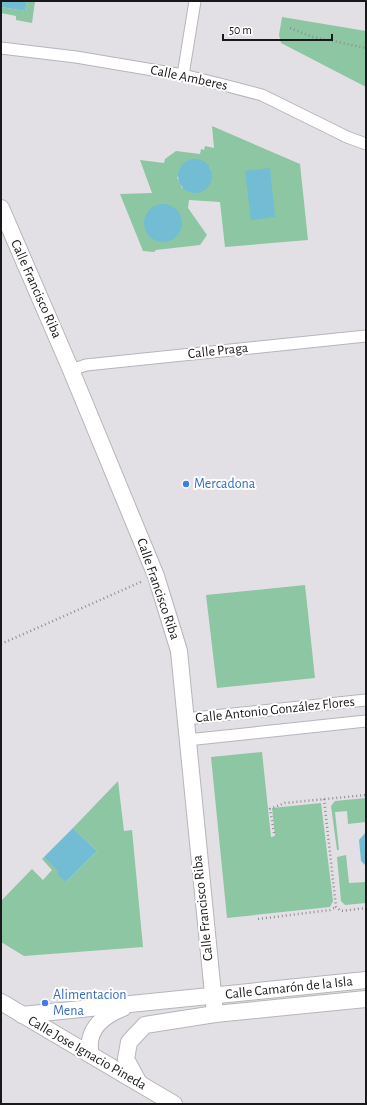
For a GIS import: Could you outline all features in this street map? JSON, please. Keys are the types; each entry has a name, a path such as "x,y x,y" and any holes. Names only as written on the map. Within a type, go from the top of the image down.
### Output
{"street":[{"path":"183,75 195,1"},
{"name":"Calle Amberes","path":"1,48 76,57 183,75 262,95 366,144"},
{"name":"Calle Francisco Riba","path":"1,208 71,370 156,576 178,651 212,996"},
{"name":"Calle Praga","path":"71,370 86,364 366,336"},
{"name":"Calle Antonio González Flores","path":"185,719 366,700"},
{"name":"Calle Antonio González Flores","path":"187,740 366,722"},
{"name":"Calle Camarón de la Isla","path":"22,1015 366,980"},
{"name":"Calle Camarón de la Isla","path":"212,996 215,1014"},
{"name":"Calle Camarón de la Isla","path":"134,1004 114,1011 100,1022 91,1035 88,1044 94,1057 110,1058 145,1026 215,1014 366,1000"},
{"name":"Calle Jose Ignacio Pineda","path":"1,1002 174,1104"},
{"path":"129,1042 126,1059 139,1083"}],"path":[{"path":"290,28 313,36 366,48"},
{"path":"1,644 156,576"},
{"path":"274,833 270,809 285,803 366,795"},
{"path":"324,799 336,907 341,911 366,908"},
{"path":"258,919 330,910 336,907"}],"green space":[{"path":"27,1 35,1 32,23 16,20 16,16 1,13 1,7 25,11"},
{"path":"282,17 366,31 366,87 281,43 279,35"},
{"path":"212,126 300,164 308,240 225,247 220,202 189,200 188,208 207,235 200,245 156,250 154,252 143,251 120,194 152,193 140,160 164,163 165,159 176,151 200,154 201,149 204,150 205,146 214,148","holes":["210,167 212,177 182,188 177,177"]},
{"path":"305,585 315,678 217,688 206,595"},
{"path":"262,752 271,837 275,836 272,808 321,803 333,901 330,907 227,918 211,757"},
{"path":"118,781 124,831 132,830 143,947 24,956 1,942 1,901 32,869 43,880 52,870 42,859 44,857 59,871 66,882 97,851 73,828"},
{"path":"366,798 366,822 348,824 347,811 335,812 339,850 337,850 331,806 335,801"},
{"path":"346,855 349,883 366,882 366,903 345,905 341,901 337,857"}],"water":[{"path":"1,1 27,1 25,11 1,7"},
{"path":"198,159 205,161 210,166 212,176 210,186 205,191 192,193 185,191 180,186 178,173 180,166 185,161"},
{"path":"270,168 275,217 251,220 245,171"},
{"path":"163,204 173,207 179,213 182,223 179,233 173,239 163,242 153,239 147,233 144,223 147,213 153,207"},
{"path":"73,828 97,851 66,882 58,875 58,871 44,857"},
{"path":"366,832 366,866 361,861 359,840"}],"place":[{"name":"Mercadona","path":"186,484"},
{"name":"Alimentacion Mena","path":"45,1003"}]}
